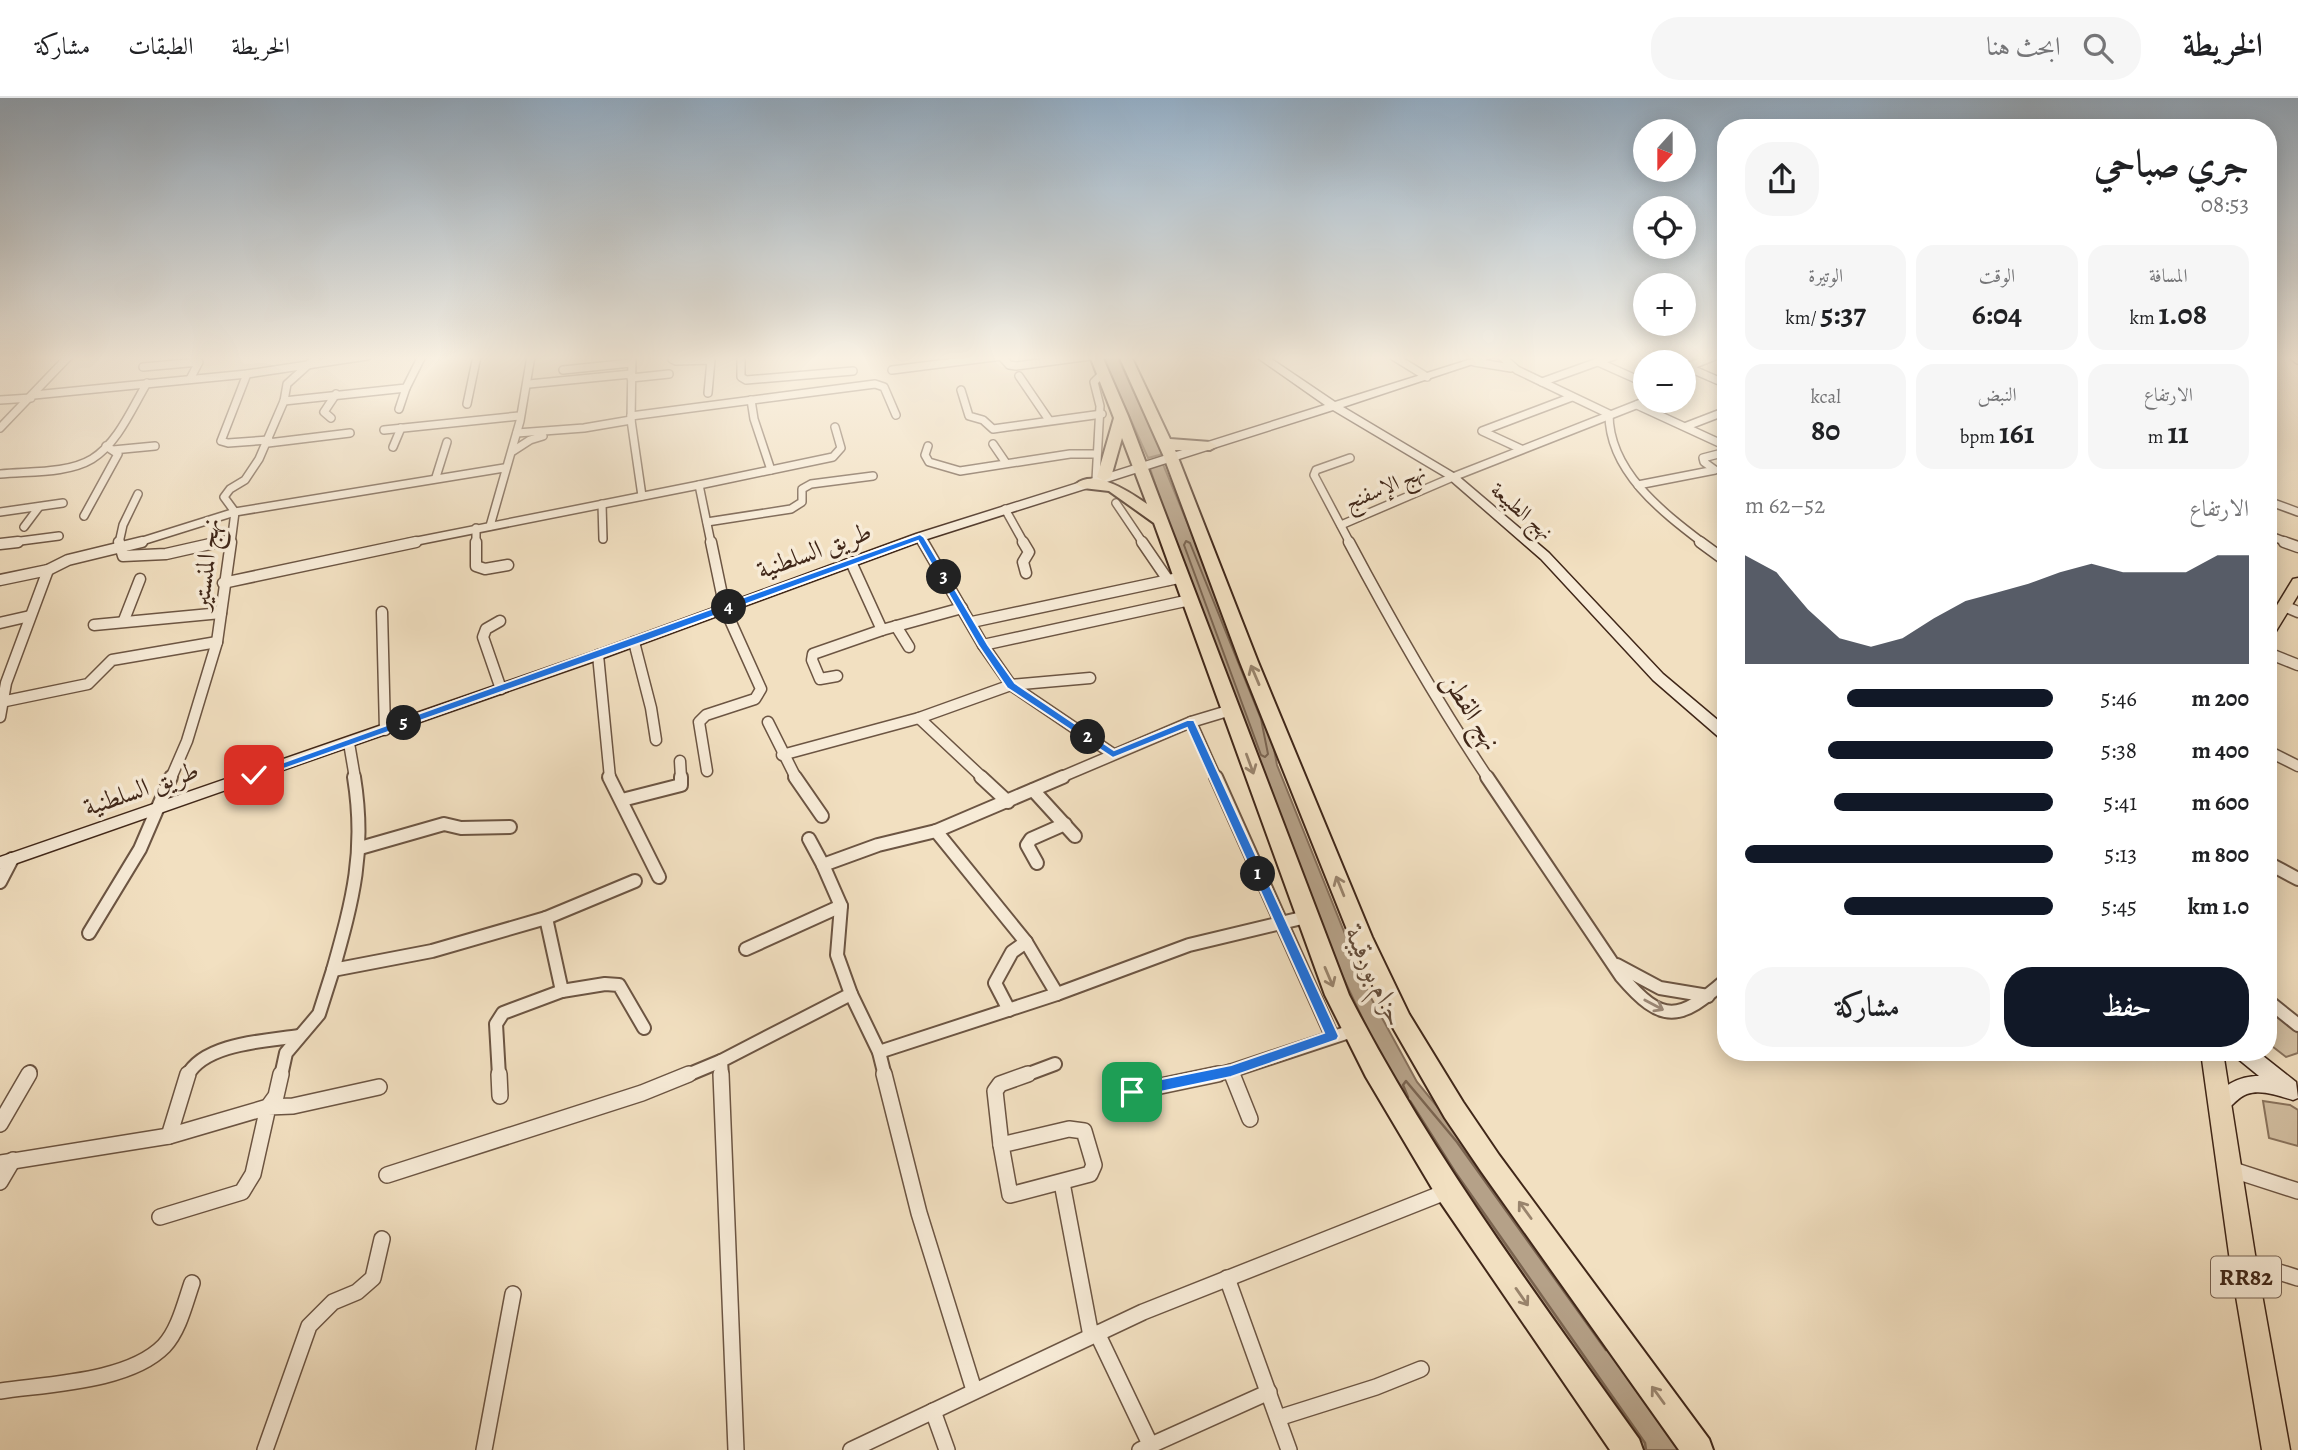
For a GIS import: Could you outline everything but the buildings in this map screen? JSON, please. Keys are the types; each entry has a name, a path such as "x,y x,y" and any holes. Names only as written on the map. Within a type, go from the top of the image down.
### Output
{"highway":[{"path":"1110,419 1094,480 1113,487 1161,521"},
{"path":"1113,419 1140,466 1161,521 1176,579 1191,600 1333,986 1404,1121 1448,1191 1628,1450"},
{"path":"1153,419 1361,937 1400,1019 1440,1087 1490,1163 1698,1450"},
{"path":"1170,456 1176,446 1205,447"},
{"path":"1170,456 1205,447"}],"main road":[{"path":"1205,447 1294,419"},
{"path":"1348,419 1362,421"},
{"name":"نهج الطبيعة","path":"1359,419 1453,477 1545,556 1658,677 1717,728"},
{"name":"طريق السلطنية","path":"6,861 598,655 920,537 1170,456"},
{"path":"2277,624 2291,609 2298,582"},
{"path":"2255,1061 2295,1093"},
{"name":"RR82","path":"2214,1063 2243,1261 2276,1450"},
{"path":"2220,1104 2237,1088 2247,1085 2260,1084 2295,1093"}],"street":[{"path":"0,474 78,464 93,459 110,448 126,419"},
{"path":"230,419 221,441 228,443 268,442 351,433"},
{"name":"نهج المنستير","path":"89,933 131,866 187,741 217,642 223,583 235,512 223,497 229,488 246,480 268,442 277,419"},
{"path":"384,430 489,419"},
{"path":"490,526 504,468 513,451 519,419"},
{"path":"517,433 562,430 625,419"},
{"path":"631,419 642,496"},
{"path":"754,419 771,470"},
{"path":"980,419 990,428 1063,419"},
{"path":"1094,480 1095,454 1110,419"},
{"path":"1512,419 1482,430 1521,449"},
{"name":"نهج الإسفنج","path":"1341,525 1596,419"},
{"path":"1608,419 1611,438 1638,485 1672,519 1717,554"},
{"path":"1671,419 1717,441"},
{"path":"1687,426 1705,419"},
{"path":"223,583 476,528 827,459 838,454 841,449 835,427"},
{"path":"393,447 401,428"},
{"path":"513,451 530,440 562,430"},
{"path":"436,477 447,442"},
{"path":"993,444 1006,463"},
{"path":"110,448 155,446"},
{"path":"928,446 926,460 956,470 1070,454 1095,454"},
{"path":"84,516 118,454 110,448"},
{"path":"1715,470 1703,463 1703,458 1717,454"},
{"name":"نهج القطن","path":"1350,458 1313,472 1387,613 1456,731 1632,990 1648,1004 1675,1014 1688,1011 1717,988"},
{"path":"0,580 48,570 68,561 235,512 504,468"},
{"path":"1638,485 1715,470"},
{"path":"707,522 791,509 802,502 803,489 811,484 873,476"},
{"path":"699,485 725,609 761,689 755,699 706,715 699,722 707,771"},
{"path":"138,494 119,538 118,548 123,556 143,556 230,539"},
{"path":"0,512 63,503"},
{"path":"972,622 1176,579 1116,503"},
{"path":"602,504 603,539"},
{"path":"2277,504 2298,512"},
{"path":"24,527 39,507"},
{"path":"1005,509 1029,552 1023,562 1026,573"},
{"path":"476,528 475,566 485,569 508,565"},
{"path":"0,544 59,536"},
{"path":"920,537 983,645 1011,685 1113,754"},
{"path":"2277,538 2298,547"},
{"path":"851,562 882,630"},
{"path":"0,717 3,684 48,570"},
{"path":"124,620 140,579"},
{"path":"983,645 1191,600"},
{"path":"837,676 820,679 812,660 813,654 882,630 962,608"},
{"path":"382,612 385,730"},
{"path":"94,625 124,620 221,613"},
{"path":"0,623 30,616"},
{"path":"500,621 486,629 482,637 501,689"},
{"path":"897,626 909,647"},
{"path":"1,702 88,684 97,678 105,664 112,660 217,642"},
{"path":"634,642 652,708 656,740"},
{"path":"598,655 608,775 659,877"},
{"path":"2277,657 2298,665"},
{"path":"782,755 919,718 1011,685 1090,678"},
{"path":"823,865 878,845 936,831 1191,722 1231,710"},
{"path":"919,718 1008,802"},
{"path":"768,722 782,755 804,793 822,816"},
{"path":"1191,722 1238,832 1332,1036"},
{"path":"160,1217 242,1192 252,1182 261,1122 276,1096 286,1053 319,1014 348,915 360,848 359,814 349,743"},
{"path":"2277,756 2298,766"},
{"path":"622,800 681,785 680,761"},
{"path":"1033,790 1075,836"},
{"path":"1037,863 1027,845 1031,839 1065,824"},
{"path":"360,848 435,825 468,828 510,827"},
{"path":"936,831 1026,942 1057,995"},
{"path":"809,839 841,906 837,955 851,994 879,1052 919,1213 974,1390"},
{"path":"0,882 6,861"},
{"path":"2277,868 2298,879"},
{"path":"333,970 432,951 546,918 635,881"},
{"path":"746,949 841,906"},
{"path":"879,1052 1057,995 1189,945 1306,917"},
{"path":"546,918 562,991"},
{"path":"1009,1010 995,983 1012,952 1026,942"},
{"name":"نهج القطن","path":"1613,961 1638,980 1661,990 1708,996"},
{"path":"500,1096 496,1024 503,1013 562,991 578,992 609,982 619,985 643,1028"},
{"path":"387,1175 642,1093 721,1061 851,994"},
{"path":"2277,1008 2298,1025"},
{"path":"1132,1092 1231,1071 1355,1030"},
{"path":"169,1136 190,1070 197,1060 211,1053 299,1036"},
{"path":"721,1061 736,1450"},
{"path":"1001,1145 1069,1129 1084,1131 1094,1165 1090,1174 1010,1195 1001,1145 995,1091 1000,1084 1055,1064"},
{"path":"1231,1071 1250,1119"},
{"path":"0,1124 30,1072"},
{"path":"0,1182 6,1162 169,1136 268,1107 293,1106 379,1087"},
{"path":"2230,1170 2298,1191"},
{"path":"1062,1183 1094,1335 1145,1447 1269,1392"},
{"path":"851,1450 1094,1335 1227,1278 1448,1191"},
{"path":"265,1450 304,1335 323,1309 357,1292 373,1278 382,1238"},
{"path":"2243,1261 2298,1278"},
{"path":"1227,1278 1289,1450"},
{"path":"0,1391 106,1373 156,1354 173,1333 192,1283"},
{"path":"484,1450 513,1294"},
{"path":"1278,1418 1376,1387 1421,1369"},
{"path":"933,1410 947,1450"}],"shaded area":[{"path":"2277,1016 2298,1033 2298,1053 2286,1057 2277,1050"},
{"path":"2263,1101 2290,1105 2298,1110 2298,1146 2269,1138"}],"water":[{"path":"1130,419 1147,419 1163,454 1148,458"},
{"path":"1163,464 1268,718 1277,765 1370,996 1417,1082 1462,1137 1687,1450 1641,1450 1402,1101 1340,971 1171,533 1150,468"}],"route":[{"path":"254,775 634,642 920,537 983,645 1011,685 1113,754 1191,722 1238,832 1332,1036 1231,1071 1132,1092"}],"water label":[{"name":"حزام بورقيبة","path":"1376,976"}]}
